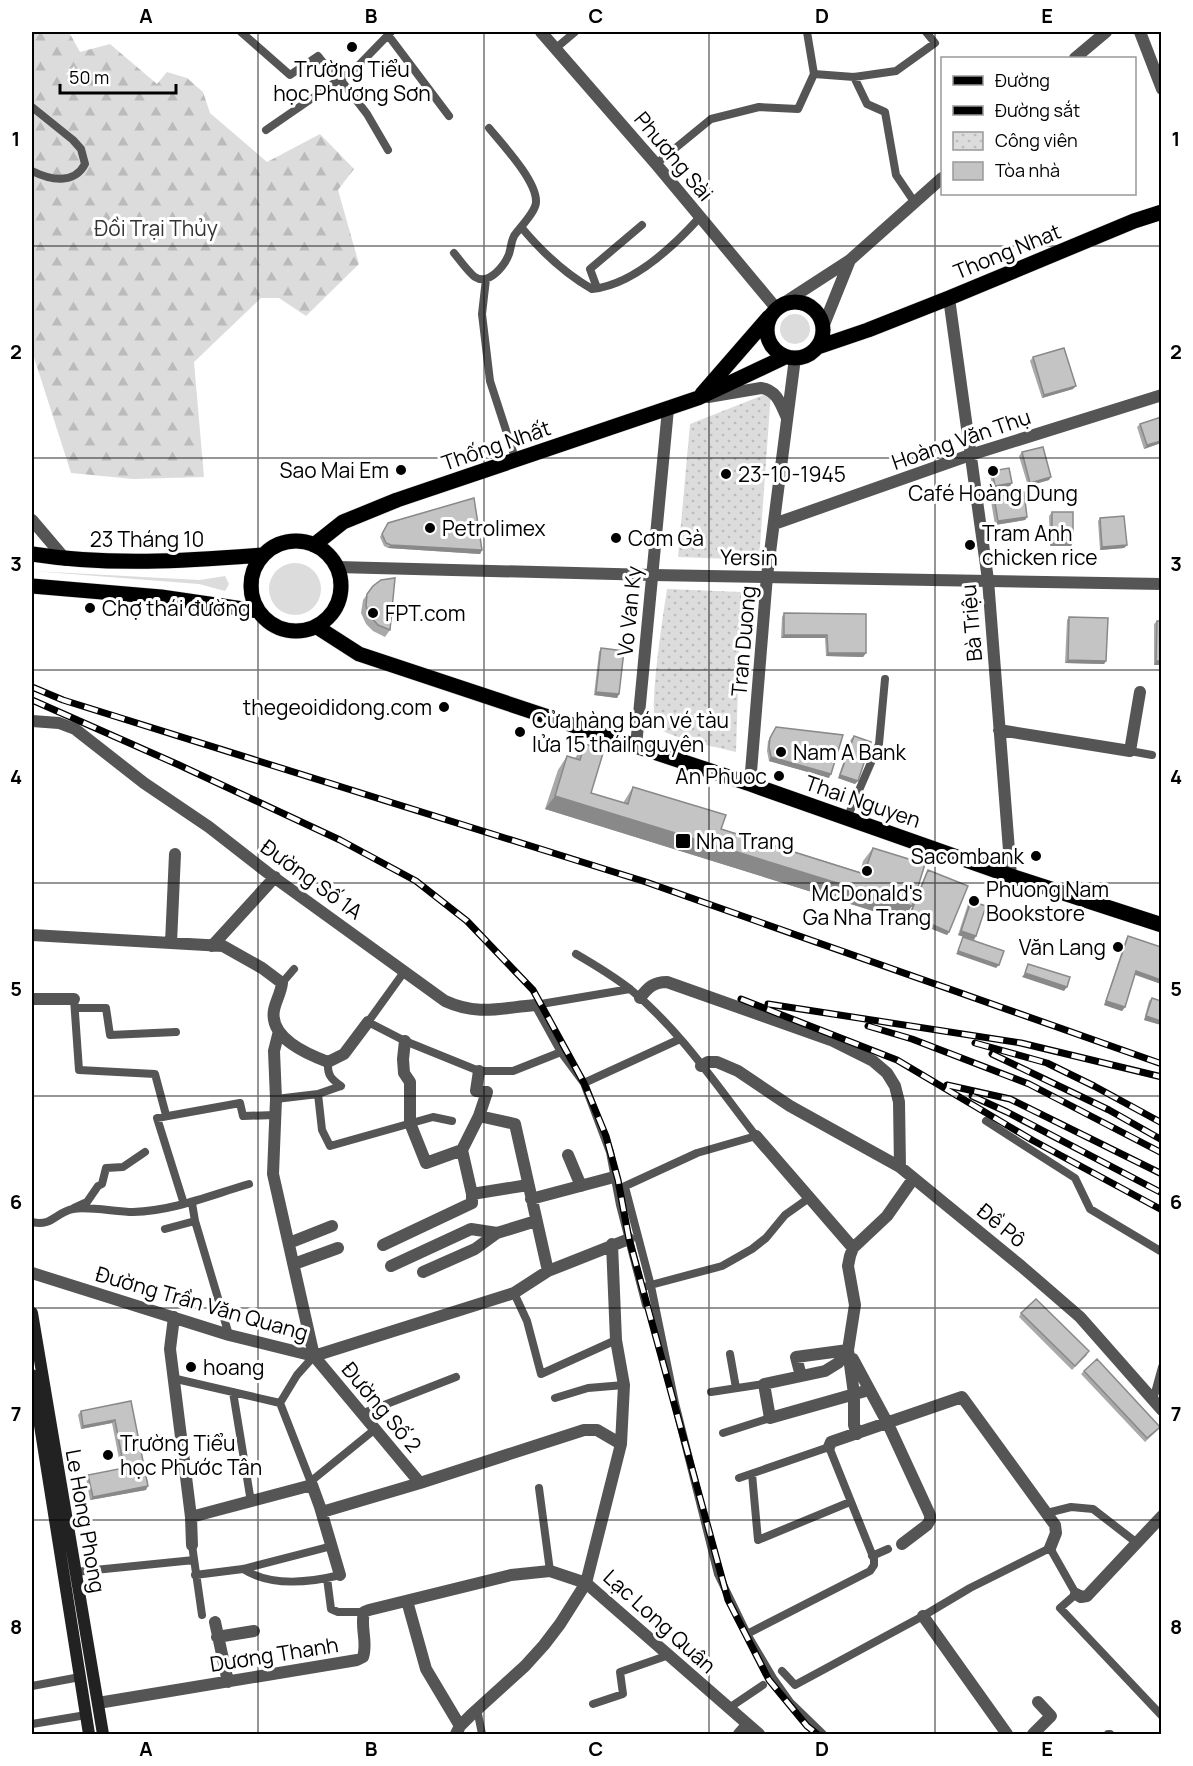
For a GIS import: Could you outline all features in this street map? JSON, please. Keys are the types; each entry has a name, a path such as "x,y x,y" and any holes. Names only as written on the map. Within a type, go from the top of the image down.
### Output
{"main road":[{"name":"Thong Nhat","path":"818,347 868,330 1161,212"},
{"path":"790,357 771,346 766,330 774,311 789,302 804,303 817,312 823,327 818,347"},
{"name":"Thống Nhất","path":"698,398 774,311"},
{"name":"Thong Nhat","path":"823,327 868,330"},
{"name":"Thống Nhất","path":"314,545 343,522 397,500 668,409 790,357 812,353 818,347"},
{"path":"292,542 314,545 323,550 337,567 340,577 340,597 332,614 316,627 307,630 288,630 271,624 258,611 252,594 251,585 256,564 263,555 281,544 292,542"},
{"name":"23 Tháng 10","path":"32,554 66,560 176,562 263,555"},
{"path":"33,588 160,597 258,611"},
{"name":"Thai Nguyen","path":"316,627 359,654 750,784 1161,926"},
{"name":"Le Hong Phong","path":"32,1313 103,1734"},
{"name":"Le Hong Phong","path":"32,1375 89,1734"},
{"path":"85,1711 98,1704"}],"street":[{"name":"Phương Sài","path":"540,32 656,164 774,311"},
{"path":"1075,57 1106,32"},
{"path":"1140,32 1161,89"},
{"path":"774,311 850,260 941,179"},
{"path":"823,327 850,260"},
{"name":"Bà Triệu","path":"949,298 988,580 1011,876"},
{"name":"Tran Duong","path":"750,784 768,576 788,418 790,357"},
{"path":"698,398 761,388 768,389 774,393 788,418"},
{"name":"Hoàng Văn Thụ","path":"774,524 970,455 1161,395"},
{"name":"Vo Van Ky","path":"636,746 668,409"},
{"path":"32,520 66,560"},
{"name":"Yersin","path":"337,567 1161,584"},
{"path":"999,730 1130,751 1140,692"},
{"name":"Đường Số 1A","path":"32,721 59,723 75,729 124,768 209,827 445,1001 462,1008 483,1011 534,1005"},
{"path":"171,943 175,854"},
{"path":"212,946 275,877"},
{"path":"32,935 223,946 282,983 274,1010 274,1024 303,1051 328,1062 344,1054 368,1022"},
{"path":"640,998 646,989 657,982 667,982 831,1040 873,1061 887,1073 895,1086 899,1102 900,1167"},
{"path":"32,999 74,1004"},
{"path":"279,1031 274,1044 276,1099 273,1174 314,1356"},
{"path":"405,1041 404,1073 410,1082 410,1123 426,1163 462,1150"},
{"name":"Đề Pô","path":"701,1066 708,1062 729,1066 790,1106 900,1167 1022,1266 1080,1317 1161,1410"},
{"path":"382,1245 472,1203 462,1150 487,1092 476,1091 478,1071"},
{"path":"478,1116 515,1124 548,1271"},
{"path":"756,1136 853,1248"},
{"path":"567,1155 581,1185"},
{"path":"857,1434 855,1394 848,1350 855,1305 848,1266 853,1248 887,1216 913,1179"},
{"path":"531,1199 581,1185 618,1184"},
{"path":"472,1194 528,1185"},
{"path":"423,1272 475,1249 496,1233 536,1221"},
{"path":"289,1243 332,1226"},
{"path":"391,1266 471,1229 496,1233"},
{"name":"Đường Trần Văn Quang","path":"32,1273 229,1335 314,1356 514,1293 548,1271 629,1239"},
{"name":"Lạc Long Quân","path":"612,1244 616,1340 624,1385 621,1444 586,1583 729,1708 743,1730 759,1734"},
{"path":"294,1264 338,1248"},
{"path":"174,1317 170,1338 172,1378 192,1545"},
{"path":"848,1350 838,1363 825,1371 764,1384 771,1418 870,1390"},
{"path":"801,1376 796,1357 848,1350"},
{"path":"848,1350 888,1424 930,1515 927,1525 902,1544"},
{"name":"Đường Số 2","path":"314,1356 420,1483"},
{"path":"829,1447 831,1442 962,1397 1055,1525 1056,1533 1050,1548"},
{"path":"322,1512 584,1430 597,1430 621,1444"},
{"path":"190,1517 311,1484 322,1512 340,1575"},
{"path":"1076,1594 1081,1597 1087,1596 1161,1516"},
{"path":"364,1612 407,1600 511,1575 549,1571 586,1583 560,1624 525,1666 477,1709 458,1730 426,1669 407,1600"},
{"name":"Dương Thanh","path":"98,1704 357,1660 363,1657 365,1651 362,1619 364,1612"},
{"path":"923,1616 1007,1734"},
{"path":"214,1622 228,1682"},
{"path":"217,1637 254,1630"},
{"path":"1033,1734 1051,1716 1038,1702"}],"lane":[{"path":"241,32 290,75 318,56 367,114 388,150"},
{"path":"556,48 575,32"},
{"path":"656,164 711,119 759,107 798,109 814,74 807,32"},
{"path":"814,74 855,77 896,71 935,43 926,32"},
{"path":"266,130 356,68 389,33 449,116"},
{"path":"855,77 867,104 885,112 897,175 915,203"},
{"path":"32,107 73,140 81,149 85,164 81,172 71,178 44,177 32,171"},
{"path":"454,252 473,276 486,279 499,270 506,261 512,239 535,209 537,200 517,161 489,128"},
{"path":"520,227 550,258 570,275 592,289 614,285 663,253 681,238 700,217"},
{"path":"597,288 590,269 642,225"},
{"path":"486,279 482,314 490,381 516,461"},
{"path":"847,818 879,744 885,679"},
{"path":"1130,751 1152,755"},
{"path":"576,954 608,972 640,998 680,1039 756,1136 697,1153 651,1173 618,1184"},
{"path":"282,983 294,969"},
{"path":"404,972 368,1022 405,1041 478,1071 513,1071 561,1052"},
{"path":"630,989 534,1005 561,1052 584,1083 610,1152 647,1286 706,1534 718,1574 747,1634 790,1702 823,1734"},
{"path":"166,1115 155,1074 79,1070 74,1004 106,1008 110,1035 176,1032"},
{"path":"584,1083 680,1039"},
{"path":"276,1099 318,1094 341,1086 330,1078 327,1071 328,1062"},
{"path":"318,1094 322,1130 330,1146 433,1117 452,1121"},
{"path":"229,1335 195,1221 157,1118 240,1103 243,1116 275,1115"},
{"path":"986,1121 1075,1178 1090,1209 1161,1252"},
{"path":"32,1222 41,1224 55,1219 87,1202 98,1185 102,1184 106,1168 123,1167 145,1152"},
{"path":"618,1184 629,1239 647,1286 646,1305"},
{"path":"73,1209 134,1212 188,1203 249,1185"},
{"path":"647,1286 722,1266 752,1249 766,1238 785,1215 809,1198"},
{"path":"165,1229 195,1221"},
{"path":"514,1293 527,1321 541,1374 616,1340"},
{"path":"730,1354 736,1388"},
{"path":"280,1403 297,1375 314,1356"},
{"path":"1153,1400 1161,1367"},
{"path":"361,1414 456,1377"},
{"path":"172,1378 280,1403"},
{"path":"711,1392 764,1384"},
{"path":"555,1398 588,1388 624,1385"},
{"path":"232,1392 250,1502"},
{"path":"280,1403 311,1484 374,1430"},
{"path":"723,1432 771,1418"},
{"path":"739,1478 829,1447 874,1565 870,1571 747,1634"},
{"path":"752,1474 759,1540 850,1502"},
{"path":"539,1488 549,1571"},
{"path":"1047,1513 1071,1507 1093,1509 1137,1543"},
{"path":"192,1545 202,1615"},
{"path":"195,1575 243,1569 332,1546"},
{"path":"782,1671 795,1685 970,1588 1050,1548 1076,1594 1060,1608 1161,1716"},
{"path":"872,1556 888,1550"},
{"path":"75,1572 194,1560"},
{"path":"243,1569 257,1578 291,1582 340,1575"},
{"path":"327,1578 331,1609 338,1612 364,1612"},
{"path":"593,1704 622,1694 620,1672 669,1655"},
{"path":"32,1686 80,1677"},
{"path":"729,1708 764,1685"},
{"path":"477,1709 482,1734"},
{"path":"32,1724 85,1711"}],"green space":[{"name":"Đồi Trại Thủy","path":"32,32 69,32 80,52 110,44 157,84 167,72 187,78 203,92 210,113 267,162 320,134 354,169 338,190 359,264 306,316 279,298 261,298 194,362 204,477 133,479 71,473 32,351"},
{"path":"795,314 806,318 810,329 806,340 795,344 784,340 780,329 784,318"},
{"path":"771,392 759,560 678,557 690,424"},
{"path":"295,563 305,565 313,571 319,579 321,589 319,599 313,607 305,613 295,615 285,613 277,607 271,599 269,589 271,579 277,571 285,565"},
{"path":"32,571 200,580 225,576 229,584 225,591 199,584"},
{"path":"667,589 741,592 736,752 682,738 657,727 654,719 655,685"}],"building":[{"path":"1064,348 1076,386 1044,395 1033,357"},
{"path":"1161,417 1161,441 1147,445 1140,424"},
{"path":"1043,447 1051,477 1030,483 1022,452"},
{"path":"1009,468 1012,483 995,486 992,471"},
{"path":"1024,492 1027,517 998,521 994,497"},
{"name":"Petrolimex","path":"474,498 482,550 386,543 382,534 388,523"},
{"path":"1052,512 1073,512 1073,542 1052,543"},
{"path":"1124,516 1127,545 1102,547 1100,518"},
{"path":"395,578 390,630 378,625 371,617 366,606 367,594 381,580"},
{"path":"784,613 866,614 866,653 828,653 827,635 784,635"},
{"path":"1069,617 1108,618 1106,661 1068,660"},
{"path":"1157,621 1161,621 1161,661 1156,661"},
{"path":"601,648 624,651 619,694 596,692"},
{"path":"776,727 843,735 831,774 771,757 770,738"},
{"path":"854,736 871,742 858,781 840,775"},
{"path":"585,744 604,750 591,793 628,804 633,787 726,815 721,829 864,874 873,848 925,864 912,906 555,796 567,756 580,760"},
{"path":"928,870 968,886 949,932 910,915"},
{"path":"971,901 986,906 976,936 961,931"},
{"path":"1128,936 1161,947 1161,980 1136,971 1125,1007 1106,1001"},
{"path":"963,937 1004,951 999,965 958,951"},
{"path":"1028,964 1070,977 1067,987 1025,973"},
{"path":"1152,998 1161,1001 1161,1021 1146,1016"},
{"path":"1036,1299 1089,1351 1075,1366 1021,1313"},
{"path":"1097,1359 1160,1427 1147,1438 1084,1371"},
{"path":"131,1401 148,1486 93,1497 88,1475 124,1468 115,1420 83,1426 81,1411"}],"railway":[{"path":"32,687 63,700 646,882 1162,1064"},
{"path":"32,700 340,840 416,881 467,921 533,990 584,1083 606,1136 618,1180 629,1239 728,1600 769,1680 807,1726 817,1734"},
{"path":"741,999 897,1060 1032,1140 1162,1210"},
{"path":"768,1004 1021,1043 1162,1077"},
{"path":"868,1026 912,1039 1029,1084 1162,1153"},
{"path":"975,1043 1047,1063 1162,1123"},
{"path":"992,1054 1109,1110 1162,1140"},
{"path":"947,1085 1010,1099 1162,1174"},
{"path":"972,1096 1162,1193"}],"place":[{"name":"Trường Tiểu học Phương Sơn","path":"352,47"},
{"name":"Sao Mai Em","path":"401,470"},
{"name":"Café Hoàng Dung","path":"993,471"},
{"name":"23-10-1945","path":"726,474"},
{"name":"Petrolimex","path":"430,528"},
{"name":"Cơm Gà","path":"616,538"},
{"name":"Tram Anh chicken rice","path":"970,545"},
{"name":"Chợ thái đường","path":"90,608"},
{"name":"FPT.com","path":"373,613"},
{"name":"thegeoididong.com","path":"444,707"},
{"name":"Cửa hàng bán vé tàu lửa 15 thái nguyên","path":"520,732"},
{"name":"Nam A Bank","path":"781,752"},
{"name":"An Phuoc","path":"779,776"},
{"name":"Nha Trang","path":"683,841"},
{"name":"Sacombank","path":"1036,856"},
{"name":"McDonald's Ga Nha Trang","path":"867,871"},
{"name":"Phuong Nam Bookstore","path":"974,901"},
{"name":"Văn Lang","path":"1118,947"},
{"name":"hoang","path":"191,1367"},
{"name":"Trường Tiểu học Phước Tân","path":"108,1455"}]}
